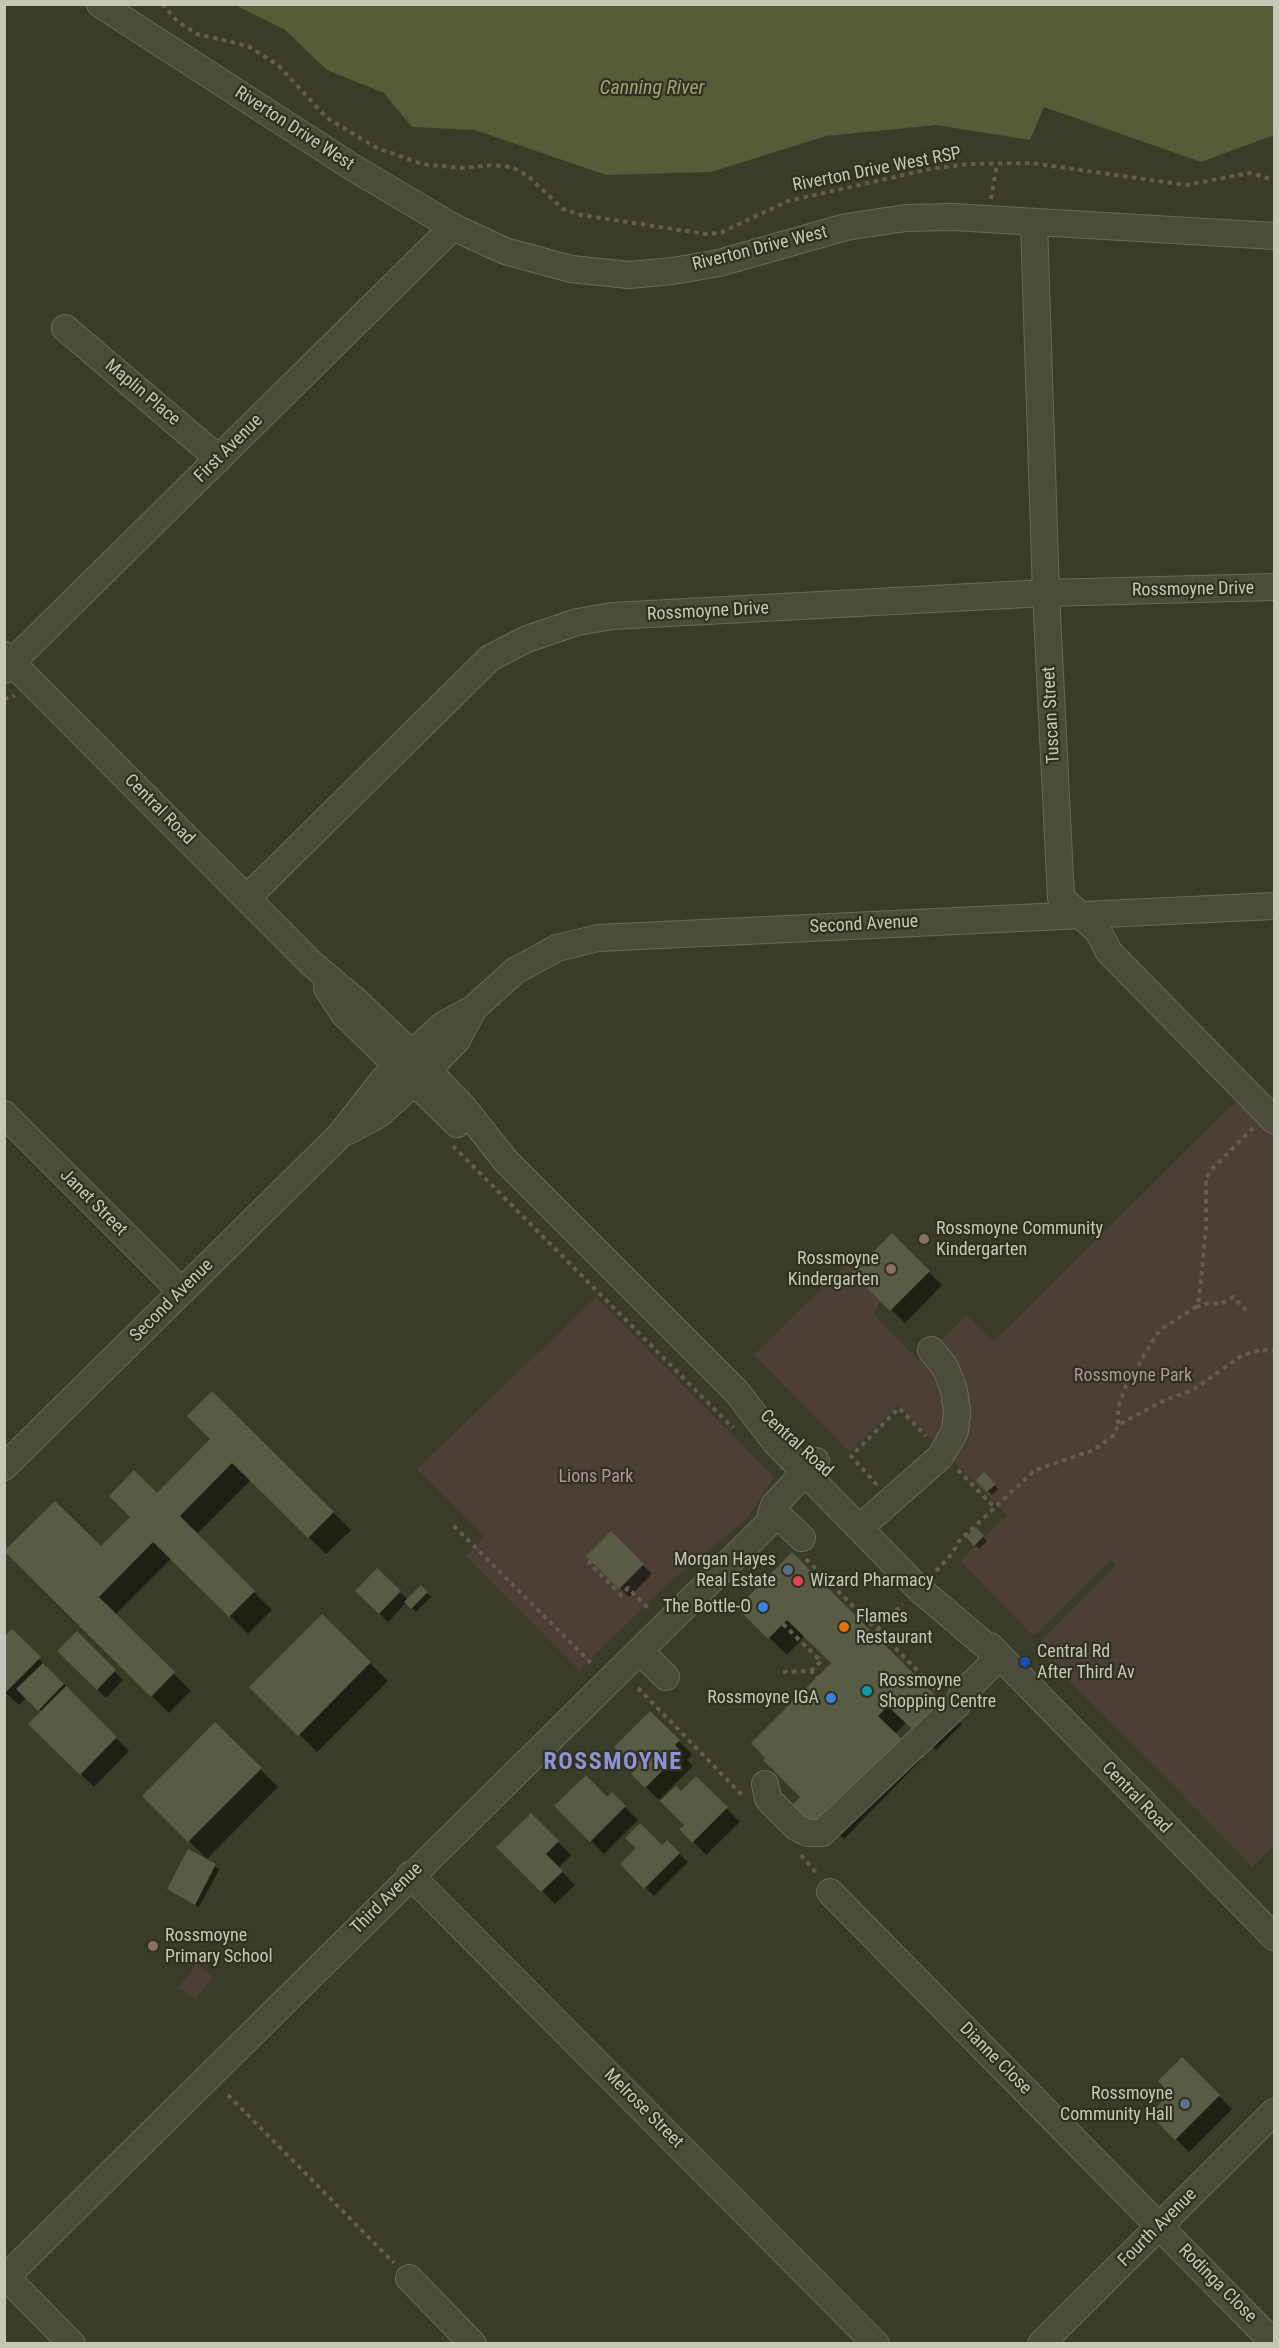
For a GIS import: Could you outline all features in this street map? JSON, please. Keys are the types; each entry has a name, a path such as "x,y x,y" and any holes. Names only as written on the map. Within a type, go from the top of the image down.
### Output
{"street":[{"name":"Riverton Drive West","path":"100,4 352,167 453,227 505,251 541,262 629,274 719,263 866,222 906,218 953,217 1275,236"},
{"name":"Tuscan Street","path":"1034,223 1046,593 1061,898 1098,931 1109,952 1271,1117"},
{"name":"First Avenue","path":"7,663 219,459 453,227"},
{"name":"Maplin Place","path":"65,328 219,459"},
{"name":"Rossmoyne Drive","path":"247,898 490,658 527,639 577,622 612,616 1046,593 1275,587"},
{"name":"Central Road","path":"7,663 312,964 344,1014 413,1069 452,1121 505,1160 737,1392 785,1429 817,1474 930,1599 999,1657 1275,1937"},
{"name":"Second Avenue","path":"4,1467 340,1135 378,1115 413,1069 457,1040 474,1008 515,971 557,948 598,938 1275,906"},
{"name":"Janet Street","path":"4,1114 181,1292"},
{"path":"872,1517 940,1457 955,1431 957,1412 954,1390 945,1367 931,1350"},
{"name":"Central Road","path":"817,1474 872,1517 942,1587 999,1657"},
{"name":"Third Avenue","path":"5,2276 410,1875 776,1521 774,1505 817,1474"},
{"path":"776,1521 800,1545"},
{"path":"640,1651 666,1677"},
{"path":"758,1794 768,1799 796,1827 807,1833 822,1833 831,1827 957,1705 963,1694 999,1657"},
{"name":"Melrose Street","path":"410,1875 876,2343"},
{"name":"Dianne Close","path":"830,1892 1159,2226"},
{"name":"Fourth Avenue","path":"1041,2343 1275,2112"},
{"name":"Rodinga Close","path":"1159,2226 1275,2343"},
{"path":"5,2276 72,2343"},
{"path":"409,2278 473,2343"}],"path":[{"name":"Riverton Drive West RSP","path":"162,4 177,21 197,34 248,46 278,65 327,118 377,148 422,164 461,168 512,167 528,176 563,209 581,215 706,234 720,233 788,201 930,169 969,164 1031,163 1186,185 1250,173 1275,180"},
{"path":"1196,1307 1206,1228 1206,1178 1212,1169 1271,1117"},
{"path":"936,1571 952,1554 959,1541 1035,1470 1094,1450 1114,1435 1118,1425 1118,1408 1126,1386 1161,1329 1196,1307 1209,1303 1221,1304 1233,1297 1249,1313"},
{"path":"1118,1425 1164,1401 1193,1390 1241,1356 1259,1350 1275,1351"},
{"path":"454,1526 597,1668"},
{"path":"800,1545 877,1630 940,1693"},
{"path":"591,1561 589,1563 621,1595 627,1586 652,1613"},
{"path":"877,1630 904,1603"},
{"path":"783,1624 820,1661 811,1671 783,1672"},
{"path":"811,1671 823,1684"},
{"path":"638,1688 758,1794"},
{"path":"799,1852 830,1892"},
{"path":"228,2095 409,2278"}],"green space":[{"name":"Rossmoyne Park","path":"1238,1099 1274,1136 1274,1845 1253,1867 1035,1647 1116,1565 1111,1560 1034,1636 960,1561 1007,1515 898,1405 850,1452 754,1355 854,1257 861,1264 852,1273 880,1301 874,1315 919,1361 967,1315 994,1341"},
{"name":"Lions Park","path":"596,1297 774,1477 748,1518 664,1587 579,1670 466,1556 484,1537 417,1469"},
{"path":"197,1964 213,1977 195,2000 178,1987"}],"water":[{"name":"Canning River","path":"235,5 1274,5 1274,135 1201,162 1044,107 1030,140 936,125 826,136 711,172 606,175 475,130 412,127 384,93 327,70 284,29"}],"building":[{"path":"892,1233 930,1271 890,1311 852,1273"},
{"path":"212,1391 334,1512 308,1538 232,1463 180,1516 255,1591 229,1617 153,1542 99,1597 175,1672 151,1697 4,1551 55,1501 101,1546 130,1517 109,1496 134,1470 157,1493 210,1439 187,1416"},
{"path":"984,1472 996,1484 987,1492 976,1480"},
{"path":"976,1527 984,1536 974,1546 966,1537"},
{"path":"611,1531 644,1564 619,1589 586,1556"},
{"name":"Rossmoyne Shopping Centre","path":"792,1552 945,1705 917,1734 888,1706 878,1716 905,1742 825,1822 819,1816 816,1820 803,1820 790,1807 800,1797 763,1760 765,1758 751,1743 831,1663 787,1620 768,1639 737,1608"},
{"path":"377,1568 401,1591 379,1614 355,1591"},
{"path":"421,1585 428,1592 411,1609 404,1602"},
{"path":"322,1614 371,1662 298,1736 249,1687"},
{"path":"12,1629 41,1657 4,1694 4,1637"},
{"path":"77,1631 116,1670 97,1690 57,1651"},
{"path":"43,1663 64,1684 38,1711 16,1689"},
{"path":"66,1686 117,1737 80,1775 28,1724"},
{"path":"650,1711 680,1740 675,1745 681,1752 645,1788 631,1774 636,1769 614,1747"},
{"path":"215,1722 262,1768 188,1842 142,1796"},
{"path":"586,1775 607,1797 612,1792 626,1806 590,1842 554,1806"},
{"path":"696,1776 728,1807 692,1843 679,1829 684,1825 660,1801 676,1786 681,1791"},
{"path":"531,1813 559,1841 546,1854 563,1871 541,1892 496,1847"},
{"path":"640,1823 662,1845 667,1840 680,1853 644,1889 620,1864 636,1848 625,1838"},
{"path":"188,1849 216,1864 195,1905 167,1889"},
{"name":"Rossmoyne Community Hall","path":"1182,2057 1220,2095 1175,2140 1149,2114 1170,2094 1158,2081"}],"place":[{"name":"Rossmoyne Community Kindergarten","path":"924,1239"},
{"name":"Rossmoyne Kindergarten","path":"891,1269"},
{"name":"Morgan Hayes Real Estate","path":"788,1570"},
{"name":"Wizard Pharmacy","path":"798,1581"},
{"name":"The Bottle-O","path":"763,1607"},
{"name":"Flames Restaurant","path":"844,1627"},
{"name":"Central Rd After Third Av","path":"1025,1662"},
{"name":"Rossmoyne Shopping Centre","path":"867,1691"},
{"name":"Rossmoyne IGA","path":"831,1698"},
{"name":"Rossmoyne Primary School","path":"153,1946"},
{"name":"Rossmoyne Community Hall","path":"1185,2104"}],"district":[{"name":"ROSSMOYNE","path":"613,1763"}]}
